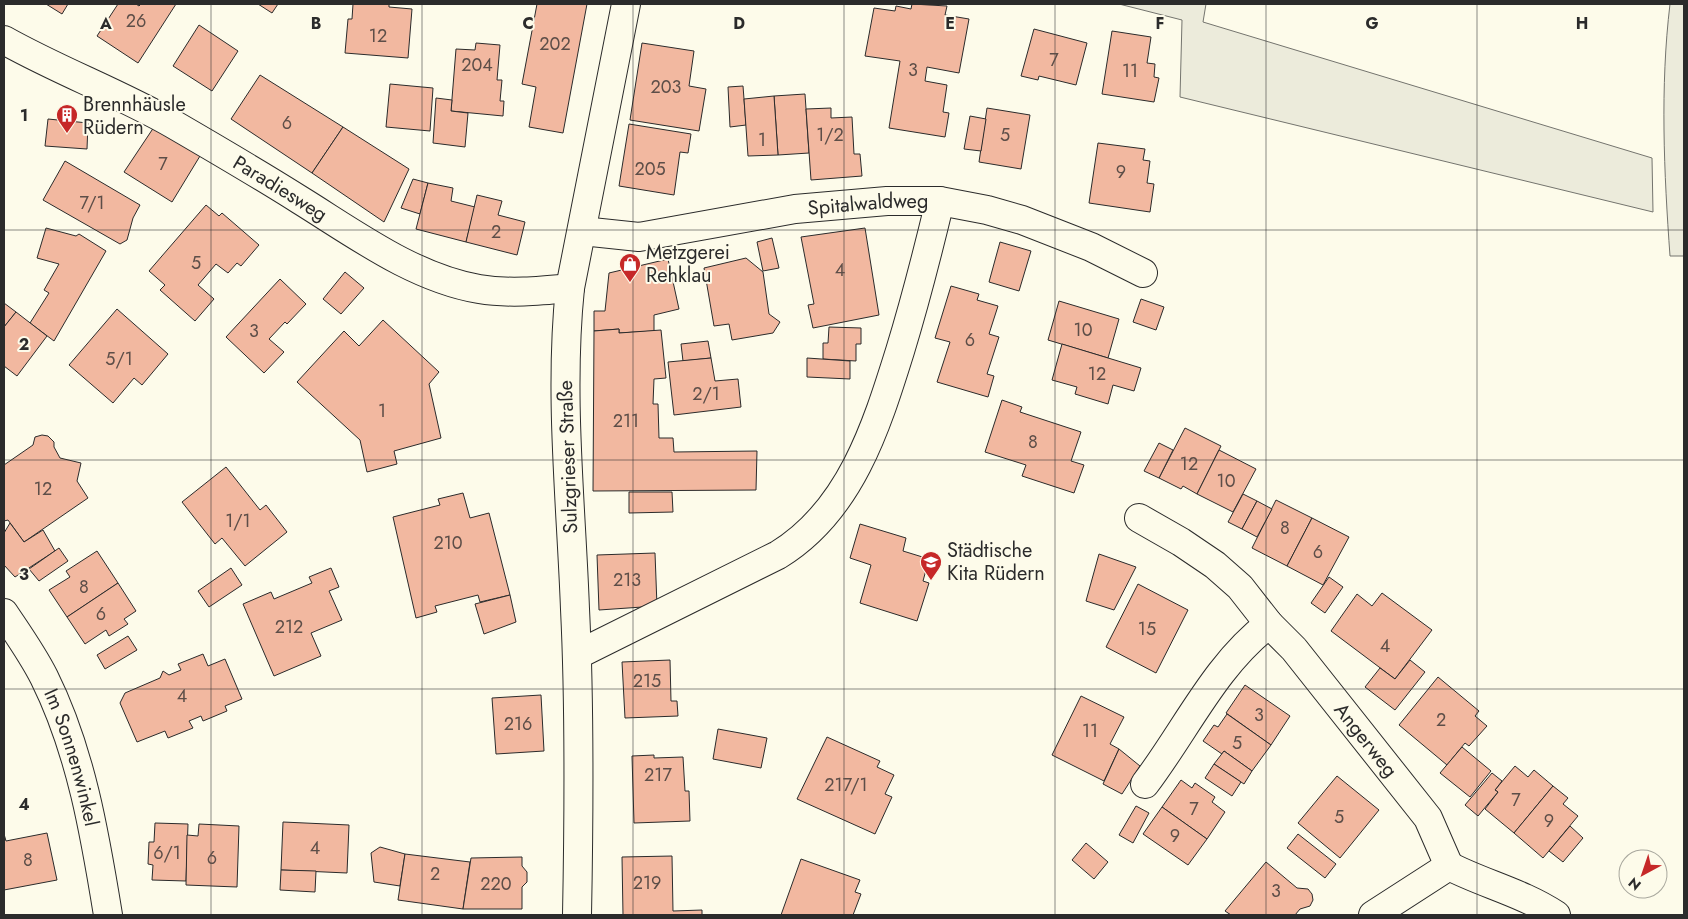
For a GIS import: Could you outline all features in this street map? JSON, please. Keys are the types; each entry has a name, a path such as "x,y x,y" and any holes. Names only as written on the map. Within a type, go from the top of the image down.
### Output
{"street":[{"name":"Sulzgrieser Straße","path":"577,915 579,757 577,654 566,429 566,342 570,288 626,4"},
{"name":"Paradiesweg","path":"4,40 61,71 161,117 299,199 368,244 403,262 477,288 511,292 570,288"},
{"name":"Spitalwaldweg","path":"582,231 639,237 795,209 887,201 940,201 987,210 1022,220 1091,247 1143,273"},
{"path":"577,654 778,555 802,538 826,514 862,456 885,399 910,318 940,201"},
{"name":"Angerweg","path":"1139,518 1181,542 1215,565 1240,587 1269,624 1294,649 1428,818 1450,866"},
{"name":"Im Sonnenwinkel","path":"4,613 34,659 62,720 92,824 108,915"},
{"path":"1145,784 1227,664 1250,639 1269,624"},
{"path":"1373,915 1450,866 1483,882 1521,896 1556,915"}],"shaded area":[{"path":"1119,4 1206,4 1203,22 1652,158 1653,212 1180,97 1182,20"},
{"path":"1670,4 1684,4 1684,256 1670,256 1666,193 1664,98"}],"building":[{"path":"46,4 68,4 62,14"},
{"path":"118,4 136,4 139,6 141,4 176,4 138,63 97,36"},
{"path":"258,4 278,4 272,13"},
{"path":"353,4 389,4 389,7 412,9 408,58 345,53 348,19 352,19"},
{"path":"537,4 587,4 563,133 529,127 536,87 522,84"},
{"path":"912,4 947,6 945,15 969,19 959,73 927,67 925,81 947,85 943,112 949,113 945,137 889,128 900,61 865,56 874,8 895,11 896,6 911,9"},
{"path":"199,25 238,51 212,91 173,66"},
{"path":"1034,29 1087,43 1076,85 1039,76 1038,80 1021,76"},
{"path":"1112,31 1151,37 1147,63 1155,64 1154,77 1159,78 1154,102 1102,94"},
{"path":"476,43 500,45 497,80 502,80 500,101 504,101 503,116 451,111 456,49 475,50"},
{"path":"642,43 694,51 689,86 706,89 699,131 630,120"},
{"path":"260,75 343,127 312,173 231,119"},
{"path":"390,84 433,88 430,131 386,127"},
{"path":"743,86 746,125 730,127 728,87"},
{"path":"805,94 809,153 778,155 774,96"},
{"path":"774,96 778,155 748,156 744,99"},
{"path":"436,98 452,100 451,111 468,113 465,147 433,143"},
{"path":"831,108 831,118 852,117 854,154 860,154 862,176 811,180 806,109"},
{"path":"987,108 1030,115 1021,169 979,162"},
{"path":"970,116 986,119 981,151 964,149"},
{"name":"Brennhäusle Rüdern","path":"48,119 88,123 87,149 45,146"},
{"path":"629,124 691,134 688,153 680,152 674,195 619,186"},
{"path":"154,127 200,156 172,202 124,172"},
{"path":"343,127 409,169 384,222 312,173"},
{"path":"1098,143 1145,149 1143,160 1150,161 1147,183 1154,184 1150,212 1089,203"},
{"path":"65,161 140,205 133,218 127,240 120,244 43,200"},
{"path":"413,179 428,183 420,214 401,208"},
{"path":"428,183 453,188 451,201 475,207 466,242 416,229"},
{"path":"477,195 502,201 498,215 525,222 517,255 466,242"},
{"path":"206,205 219,216 222,213 259,245 241,266 237,263 228,273 216,264 198,285 214,299 195,321 160,290 165,285 149,271"},
{"path":"46,228 76,236 79,234 106,251 54,341 30,323 49,293 44,290 59,264 37,258"},
{"path":"865,228 879,315 813,328 808,305 814,304 801,237"},
{"path":"772,238 779,268 763,271 757,242"},
{"path":"1000,242 1031,251 1019,291 989,282"},
{"path":"746,258 763,272 769,314 780,322 773,333 732,340 729,324 714,326 704,268"},
{"path":"668,259 679,309 654,315 654,331 619,333 619,329 594,331 594,311 605,311 609,273"},
{"path":"345,272 364,288 341,314 323,299"},
{"path":"280,279 306,304 269,339 284,352 264,373 226,337"},
{"path":"951,286 979,294 977,300 998,306 989,334 999,337 987,374 994,376 988,397 937,382 950,342 935,338"},
{"path":"1141,299 1164,307 1156,330 1133,322"},
{"path":"1059,301 1119,319 1108,358 1048,340"},
{"path":"4,303 16,312 4,327"},
{"path":"117,309 168,354 142,385 134,378 113,403 69,365"},
{"path":"16,312 47,336 17,376 4,366 4,327"},
{"path":"383,320 439,372 429,384 441,438 394,451 397,464 367,472 360,440 297,382 344,331 359,346"},
{"path":"829,327 861,328 861,344 856,344 856,361 823,359 823,343 828,343"},
{"path":"619,329 619,333 661,330 666,378 654,379 653,404 658,404 659,438 673,438 674,452 757,451 756,490 593,491 594,331"},
{"path":"708,341 711,358 683,361 681,344"},
{"path":"1062,344 1141,368 1134,391 1113,385 1108,404 1075,394 1077,387 1052,380"},
{"path":"711,358 715,381 738,379 741,407 674,415 668,362"},
{"path":"807,358 850,361 850,379 807,377"},
{"path":"1002,400 1022,407 1020,412 1081,432 1071,461 1084,465 1074,493 1022,476 1026,465 985,452"},
{"path":"1185,428 1221,446 1197,494 1183,486 1181,489 1159,478"},
{"path":"48,436 54,442 54,447 60,458 81,463 77,481 88,498 24,542 8,520 4,521 4,465 33,445 35,437"},
{"path":"1159,443 1173,450 1159,478 1144,471"},
{"path":"1219,450 1256,469 1233,512 1197,494"},
{"path":"226,467 260,510 266,505 287,532 245,566 222,538 215,544 182,502"},
{"path":"629,492 672,492 673,512 629,513"},
{"path":"463,493 470,518 489,513 510,595 480,602 478,595 435,606 437,612 416,618 393,517 440,505 438,499"},
{"path":"1243,494 1257,501 1242,529 1228,522"},
{"path":"1276,500 1312,518 1287,566 1252,548"},
{"path":"1257,501 1272,509 1257,537 1242,529"},
{"path":"1312,518 1349,537 1323,585 1287,566"},
{"path":"10,523 24,542 43,530 55,551 15,577 4,565 4,533"},
{"name":"Städtische Kita Rüdern","path":"860,524 906,538 903,551 929,559 923,581 929,583 917,621 860,603 871,565 850,558"},
{"path":"59,548 68,561 39,581 29,569"},
{"path":"97,551 118,583 67,617 49,590 70,577 66,571"},
{"path":"655,553 657,606 599,610 597,555"},
{"path":"1099,554 1136,567 1114,610 1086,601"},
{"path":"231,568 242,585 209,607 198,591"},
{"path":"331,568 339,587 329,591 342,620 311,633 321,656 274,676 243,604 271,592 274,599 312,583 309,577"},
{"path":"1329,577 1343,587 1325,613 1311,603"},
{"path":"118,583 136,611 124,619 128,624 109,636 106,630 85,644 67,617"},
{"path":"1138,584 1188,610 1156,673 1106,647"},
{"path":"1382,593 1432,630 1395,679 1331,631 1357,594 1372,606"},
{"path":"510,595 516,622 484,634 475,604"},
{"path":"128,636 137,650 105,669 97,655"},
{"path":"203,654 208,666 225,659 242,699 225,706 227,711 203,721 201,716 189,721 193,728 168,738 165,731 137,742 120,703 125,693 160,678 163,671 169,675 181,670 178,664"},
{"path":"670,660 671,701 677,701 678,716 625,718 622,662"},
{"path":"1410,660 1425,672 1395,710 1365,687 1380,668 1395,679"},
{"path":"1438,677 1479,711 1475,716 1487,726 1469,746 1465,743 1447,765 1399,725"},
{"path":"1245,685 1290,716 1271,745 1226,713"},
{"path":"541,695 544,751 496,754 492,698"},
{"path":"1081,696 1124,717 1110,744 1119,749 1104,781 1052,755"},
{"path":"1227,714 1271,745 1252,771 1224,751 1222,754 1203,741 1214,725 1218,727"},
{"path":"718,729 767,738 761,768 713,759"},
{"path":"827,737 880,761 877,767 894,775 885,794 892,797 875,834 797,799"},
{"path":"1462,747 1491,771 1470,797 1440,773"},
{"path":"1119,749 1140,766 1122,794 1103,784"},
{"path":"1224,751 1252,771 1244,784 1214,764"},
{"path":"654,755 654,758 683,757 685,791 689,791 690,821 634,823 632,756"},
{"path":"1214,764 1241,782 1232,796 1205,778"},
{"path":"1515,766 1528,777 1534,770 1553,786 1514,833 1485,809 1498,792 1495,790"},
{"path":"1492,773 1502,781 1495,790 1498,792 1478,816 1465,805"},
{"path":"1337,776 1379,810 1340,858 1298,823"},
{"path":"1181,780 1192,788 1195,783 1215,797 1212,802 1225,812 1207,839 1162,807"},
{"path":"1553,786 1568,798 1563,804 1578,816 1543,858 1514,833"},
{"path":"1136,806 1149,813 1133,843 1119,835"},
{"path":"1162,807 1207,839 1188,865 1143,834"},
{"path":"283,822 349,825 347,873 281,870"},
{"path":"155,823 188,824 186,881 152,880 153,865 148,864 149,842 154,842"},
{"path":"199,824 239,826 237,887 186,885 187,835 198,836"},
{"path":"1570,826 1583,838 1563,862 1549,851"},
{"path":"47,833 57,880 4,890 4,834 6,841"},
{"path":"1298,834 1336,864 1325,878 1287,848"},
{"path":"1086,843 1108,862 1094,879 1072,860"},
{"path":"380,847 405,854 400,886 374,882 371,853"},
{"path":"405,854 470,862 463,909 398,900"},
{"path":"672,856 673,911 702,910 702,915 623,915 622,857"},
{"path":"522,857 522,866 527,872 527,882 522,887 522,909 463,909 471,858"},
{"path":"801,859 860,880 855,892 861,894 853,915 781,915"},
{"path":"1266,862 1297,888 1308,889 1312,894 1313,900 1310,906 1300,909 1295,915 1231,915 1225,911"},
{"path":"281,870 316,871 315,892 280,890"}],"place":[{"name":"Brennhäusle Rüdern","path":"67,134"},
{"name":"Metzgerei Rehklau","path":"630,283"},
{"name":"Städtische Kita Rüdern","path":"931,581"}]}
